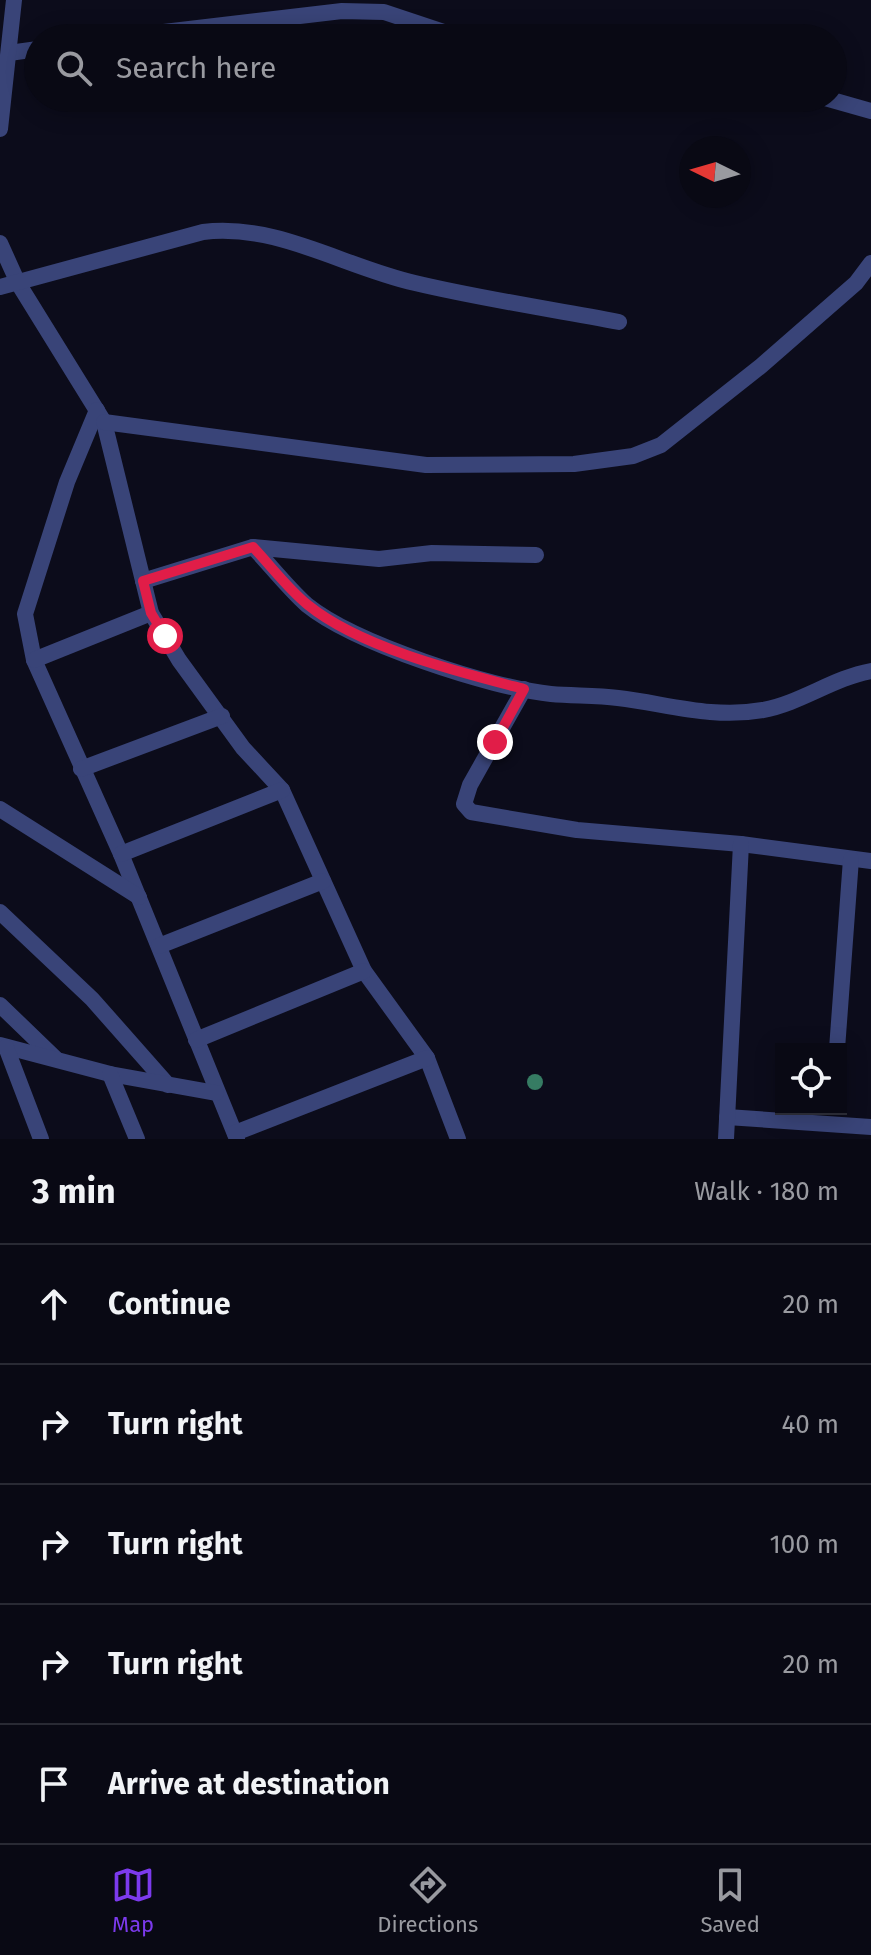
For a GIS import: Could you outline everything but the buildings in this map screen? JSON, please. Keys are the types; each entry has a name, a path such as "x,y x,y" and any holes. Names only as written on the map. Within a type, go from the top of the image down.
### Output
{"street":[{"path":"0,129 14,0"},
{"path":"232,24 342,11 384,12 420,24"},
{"path":"9,53 24,51"},
{"path":"847,104 871,111"},
{"path":"0,287 203,232 234,228 268,234 414,283 619,322"},
{"path":"0,243 18,283 100,416 151,613 179,660 243,748 282,790 364,971 427,1058 458,1139"},
{"path":"100,416 426,465 574,464 633,456 661,445 761,366 856,283 871,263"},
{"path":"100,416 67,482 25,614 34,660 121,854 236,1136 427,1058"},
{"path":"143,581 253,547 379,559 432,553 536,555"},
{"path":"253,547 308,605 332,620 444,668 524,689 619,698 700,713 735,713 766,710 845,676 871,671"},
{"path":"34,660 151,613"},
{"path":"524,689 470,785 466,809 577,830 741,844 871,861"},
{"path":"81,769 222,716"},
{"path":"121,854 282,790"},
{"path":"0,809 139,897"},
{"path":"726,1139 741,844"},
{"path":"837,1043 851,859"},
{"path":"159,946 323,881"},
{"path":"0,912 92,999 168,1085"},
{"path":"196,1040 364,971"},
{"path":"0,1005 56,1059"},
{"path":"3,1046 110,1074 216,1093"},
{"path":"3,1046 41,1139"},
{"path":"110,1074 137,1139"},
{"path":"727,1117 832,1116 867,1131"}],"route":[{"path":"165,636 151,613 143,581 253,547 308,605 332,620 379,643 444,668 524,689 495,742"}]}
